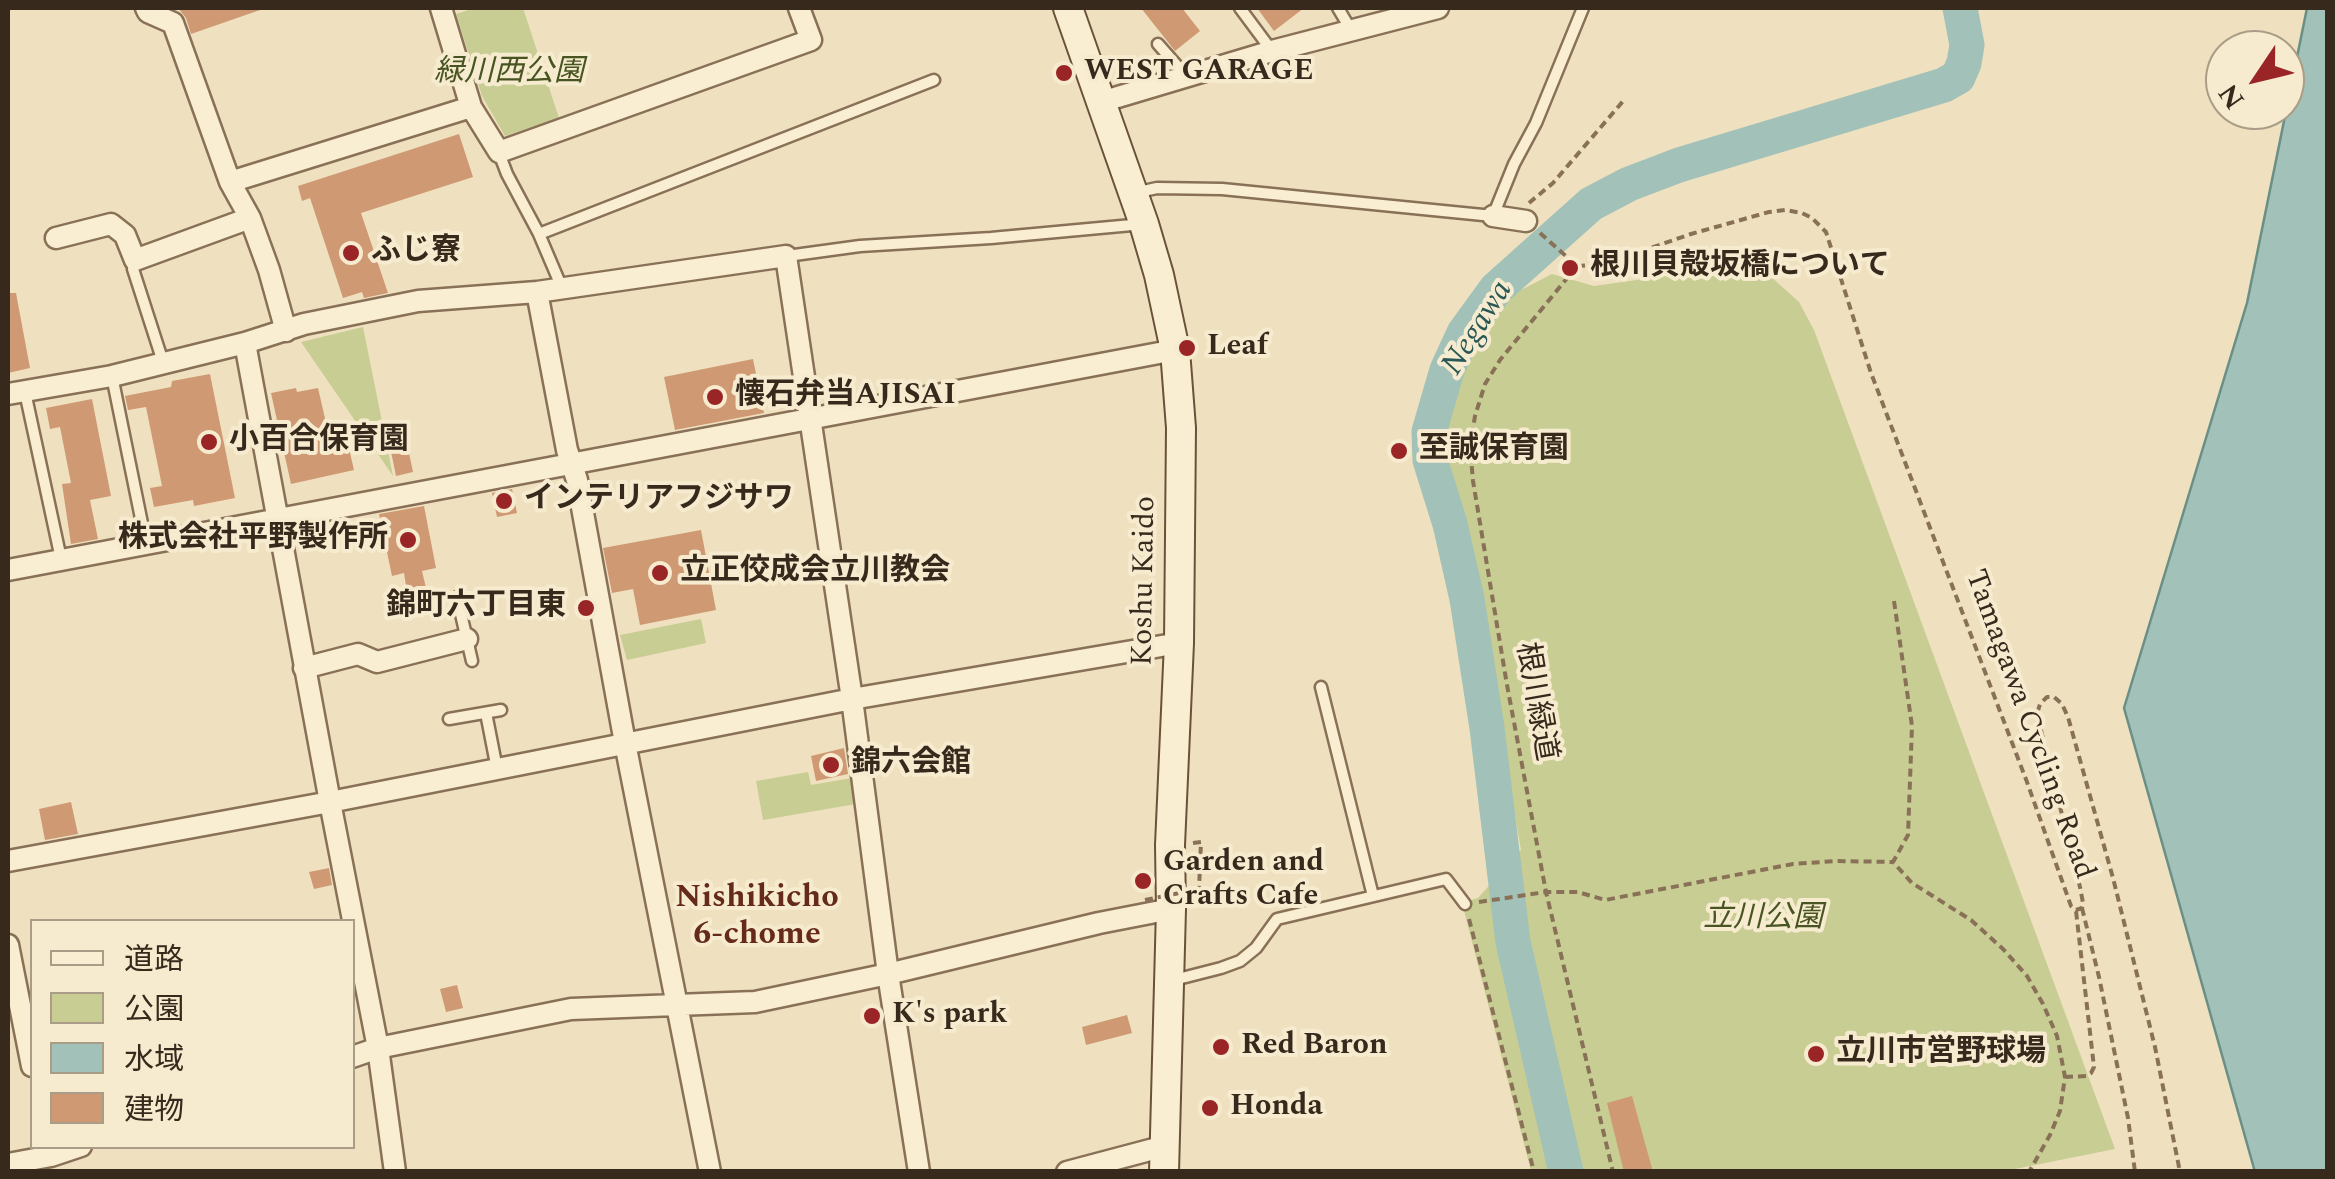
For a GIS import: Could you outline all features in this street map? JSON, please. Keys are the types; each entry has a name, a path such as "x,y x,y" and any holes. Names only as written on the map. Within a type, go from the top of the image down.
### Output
{"main road":[{"name":"Koshu Kaido","path":"1068,8 1144,224 1176,350 1181,428 1179,643 1170,844 1158,904 1169,981 1165,1159"}],"street":[{"path":"146,8 173,24 230,182 250,218 286,330"},
{"path":"441,8 471,107 499,152 810,40 799,8"},
{"path":"1100,102 1272,51 1438,8"},
{"path":"230,182 471,107"},
{"path":"56,238 111,224 124,235 135,260 250,218"},
{"path":"16,393 112,376 304,324 418,302 538,292 786,256 919,1172"},
{"path":"538,292 710,1172"},
{"path":"245,343 353,919"},
{"path":"8,570 1176,350"},
{"path":"304,668 358,654 377,662 467,639"},
{"path":"8,861 852,699 1179,643"},
{"path":"355,1056 571,1009 754,1002 1099,923 1158,904"},
{"path":"355,930 378,1048 394,1172"},
{"path":"8,944 30,1056"},
{"path":"8,1164 51,1158"},
{"path":"1067,1172 1165,1159"}],"lane":[{"path":"1240,8 1272,51"},
{"path":"1338,8 1352,30"},
{"path":"1133,193 1157,188 1222,189 1516,221 1509,176 1536,123 1583,8"},
{"path":"1158,44 1186,76"},
{"path":"538,234 934,80"},
{"path":"499,152 562,288"},
{"path":"786,256 860,246 1144,224"},
{"path":"135,260 133,270 163,362"},
{"path":"112,376 146,544"},
{"path":"16,393 61,559"},
{"path":"457,597 472,661"},
{"path":"1321,687 1372,896"},
{"path":"449,720 501,710"},
{"path":"486,712 497,769"},
{"path":"1169,981 1240,961 1256,948 1277,919 1446,879 1465,904"}],"path":[{"path":"1577,266 1516,221 1624,100"},
{"name":"Tamagawa Cycling Road","path":"1577,266 1604,264 1769,212 1794,210 1812,218 1826,232 1871,373 2021,764 2071,906 2079,909 2083,903 2080,887 2036,714 2047,697 2062,704 2082,763 2151,1028 2180,1172"},
{"name":"根川緑道","path":"1577,266 1485,384 1470,447 1504,667 1546,892 1614,1172"},
{"path":"1893,862 1908,835 1912,726 1894,601"},
{"path":"1158,904 1199,889 1201,842"},
{"path":"1480,902 1546,892 1578,892 1605,900 1793,864 1893,862 1912,883 1971,920 2004,949 2027,976 2043,1004 2057,1036 2066,1077 2060,1112 2029,1172"},
{"path":"1465,904 1534,1172"},
{"path":"2066,1077 2086,1076 2094,1067 2079,909"},
{"path":"2079,909 2100,977 2135,1172"}],"green space":[{"name":"緑川西公園","path":"475,8 523,8 559,118 505,136 482,96 456,14"},
{"name":"立川公園","path":"1708,270 1769,275 1799,302 1814,330 2115,1149 2015,1172 1531,1171 1462,903 1478,898 1521,850 1480,613 1443,465 1444,412 1461,364 1481,327 1519,291 1552,274 1594,286"},
{"path":"363,327 393,476 301,342"},
{"path":"701,619 706,643 627,660 620,635"},
{"path":"808,772 811,785 852,778 856,804 763,820 756,781"}],"water":[{"path":"2307,8 2328,8 2328,1171 2255,1172 2124,708 2247,303 2282,130 2305,130 2303,30"}],"building":[{"path":"178,8 260,8 260,10 191,34"},
{"path":"1141,8 1182,8 1200,31 1175,51"},
{"path":"1257,8 1304,8 1274,31"},
{"name":"ふじ寮","path":"459,134 473,177 361,213 388,293 364,298 362,292 343,298 310,198 302,201 298,186"},
{"path":"8,293 16,293 30,368 8,373"},
{"name":"懐石弁当AJISAI","path":"753,359 764,413 675,430 664,377"},
{"path":"210,374 235,498 194,506 193,500 154,507 150,488 162,486 146,407 128,410 125,396"},
{"path":"296,388 297,392 318,388 330,440 346,436 354,470 291,484 271,393"},
{"path":"92,399 111,496 90,500 98,539 71,544 62,484 71,483 60,427 50,429 46,408"},
{"path":"403,424 413,472 396,476 386,427"},
{"name":"インテリアフジサワ","path":"512,489 517,513 497,517 492,493"},
{"name":"株式会社平野製作所","path":"424,506 436,568 422,571 426,588 407,592 404,573 392,576 379,514"},
{"path":"701,530 716,610 640,625 633,589 612,593 603,548"},
{"name":"錦六会館","path":"844,748 848,774 816,781 811,756"},
{"path":"71,802 78,834 45,840 39,809"},
{"path":"329,868 332,885 314,889 309,872"},
{"path":"457,985 463,1008 446,1012 440,989"},
{"path":"1127,1015 1132,1033 1086,1045 1082,1027"},
{"path":"1632,1096 1653,1172 1624,1172 1607,1103"}],"waterway":[{"name":"Negawa","path":"1566,1172 1513,942 1467,599 1430,460 1429,432 1447,370 1464,333 1496,289 1591,204 1679,165 1944,85 1958,77 1967,45 1960,8"}],"place":[{"name":"WEST GARAGE","path":"1064,73"},
{"name":"ふじ寮","path":"351,253"},
{"name":"根川貝殻坂橋について","path":"1570,268"},
{"name":"Leaf","path":"1187,348"},
{"name":"懐石弁当AJISAI","path":"715,397"},
{"name":"小百合保育園","path":"209,442"},
{"name":"至誠保育園","path":"1399,451"},
{"name":"インテリアフジサワ","path":"504,501"},
{"name":"株式会社平野製作所","path":"408,540"},
{"name":"立正佼成会立川教会","path":"660,573"},
{"name":"錦町六丁目東","path":"586,608"},
{"name":"錦六会館","path":"831,765"},
{"name":"Garden and Crafts Cafe","path":"1143,881"},
{"name":"K's park","path":"872,1016"},
{"name":"Red Baron","path":"1221,1047"},
{"name":"立川市営野球場","path":"1816,1054"},
{"name":"Honda","path":"1210,1108"}],"district":[{"name":"Nishikicho 6-chome","path":"757,918"}]}
